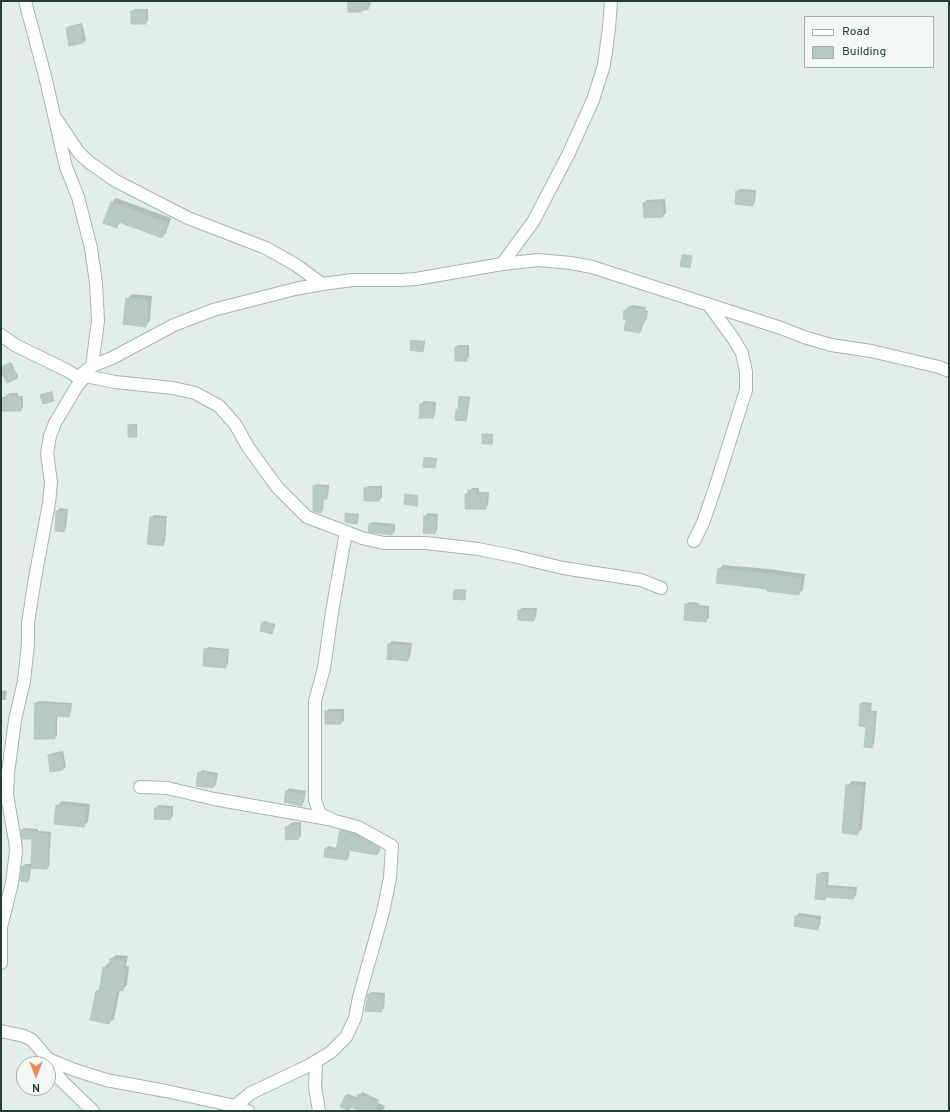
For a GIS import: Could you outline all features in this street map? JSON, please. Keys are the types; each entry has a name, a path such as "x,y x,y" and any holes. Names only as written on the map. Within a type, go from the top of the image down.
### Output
{"street":[{"path":"26,1 66,167 78,197 91,248 96,283 98,321 92,366"},
{"path":"502,264 533,222 568,155 593,100 604,65 611,1"},
{"path":"54,116 67,133 79,153 90,163 116,181 188,218 266,248 296,265 322,284"},
{"path":"1,963 2,927 12,883 16,852 7,796 8,773 15,720 24,681 28,644 28,624 49,503 51,482 47,454 50,436 55,423 82,377 92,366 112,358 174,325 213,310 295,289 353,280 416,279 502,264 538,260 571,263 592,267 831,345 871,351 949,371"},
{"path":"694,541 703,523 746,390 746,372 742,353 708,304"},
{"path":"1,335 15,345 82,377 173,388 195,393 219,406 236,424 248,447 260,465 293,504 307,517 346,532 362,538 384,543 426,543 478,549 562,568 641,580 661,588"},
{"path":"335,821 320,814 315,800 315,701 324,668 346,532"},
{"path":"140,787 167,788 214,799 335,821 358,827 392,846 390,878 383,912 359,996 355,1018 346,1038 332,1052 251,1093 235,1106"},
{"path":"1,1021 17,1034"},
{"path":"1,1031 24,1036 32,1040 45,1056"},
{"path":"316,1061 315,1087 320,1111"},
{"path":"56,1062 106,1080 235,1106 248,1111"},
{"path":"56,1073 61,1080 92,1111"}],"building":[{"path":"348,1 368,1 368,10 362,10 361,12 348,12"},
{"path":"131,11 146,11 146,24 131,24"},
{"path":"80,25 83,43 69,46 66,28"},
{"path":"736,191 754,193 753,206 735,204"},
{"path":"662,201 663,217 644,218 643,203"},
{"path":"111,202 168,223 162,238 119,222 117,228 103,223"},
{"path":"682,255 692,256 690,268 680,266"},
{"path":"126,298 148,300 146,327 123,324"},
{"path":"628,307 644,310 643,313 646,313 644,323 642,322 640,333 624,330 626,320 623,319 624,310 627,310"},
{"path":"411,340 424,342 423,352 410,350"},
{"path":"455,347 467,347 467,361 455,361"},
{"path":"10,363 18,378 7,383 1,372 1,367"},
{"path":"51,392 54,401 43,404 40,395"},
{"path":"6,395 16,395 16,398 21,398 21,411 1,411 1,399 6,399"},
{"path":"459,397 469,397 466,421 455,420 456,409 458,410"},
{"path":"420,404 433,404 433,418 419,418"},
{"path":"128,425 136,425 137,437 128,437"},
{"path":"482,434 492,434 492,444 482,444"},
{"path":"424,458 436,459 435,468 423,467"},
{"path":"313,486 327,487 327,499 322,499 321,513 313,511"},
{"path":"364,488 380,489 379,501 364,501"},
{"path":"468,490 477,490 476,494 486,494 486,509 465,509 465,494 468,494"},
{"path":"405,494 418,496 417,506 404,504"},
{"path":"56,511 65,511 64,532 55,531"},
{"path":"345,513 358,515 357,524 345,522"},
{"path":"424,516 436,517 435,534 423,533"},
{"path":"150,517 165,519 163,546 147,544"},
{"path":"369,524 393,526 392,535 368,532"},
{"path":"718,569 764,573 801,579 799,595 767,591 767,589 716,583"},
{"path":"454,590 466,590 465,600 453,599"},
{"path":"685,604 697,605 697,608 707,608 706,622 684,620"},
{"path":"518,610 534,610 534,621 518,620"},
{"path":"262,622 275,625 272,634 260,631"},
{"path":"388,644 409,646 408,661 387,659"},
{"path":"204,649 227,651 226,668 203,666"},
{"path":"35,703 70,705 69,717 55,716 55,739 34,739"},
{"path":"860,704 870,705 869,712 875,713 872,748 864,747 866,727 859,726"},
{"path":"325,711 342,712 341,724 325,724"},
{"path":"61,753 63,770 50,772 48,755"},
{"path":"198,772 215,775 213,788 196,786"},
{"path":"846,785 862,786 858,835 842,833"},
{"path":"286,791 304,794 302,806 284,802"},
{"path":"56,805 86,808 84,827 54,824"},
{"path":"155,808 171,809 170,820 154,819"},
{"path":"298,824 299,839 286,840 285,827"},
{"path":"21,830 49,834 47,869 31,868 32,839 22,839"},
{"path":"340,830 351,833 351,835 360,837 379,847 377,855 348,850 347,860 324,857 325,848 336,850"},
{"path":"22,866 29,866 28,882 20,881"},
{"path":"817,874 826,875 826,887 855,890 854,899 825,897 825,900 815,899"},
{"path":"795,916 819,919 818,930 794,926"},
{"path":"110,959 124,961 123,970 126,970 123,991 117,990 109,1024 90,1020 96,991 99,992 103,967 109,968"},
{"path":"368,994 383,995 382,1012 365,1011"},
{"path":"358,1094 378,1102 374,1111 360,1111 351,1107 349,1111 340,1107 345,1096 356,1100"}]}
